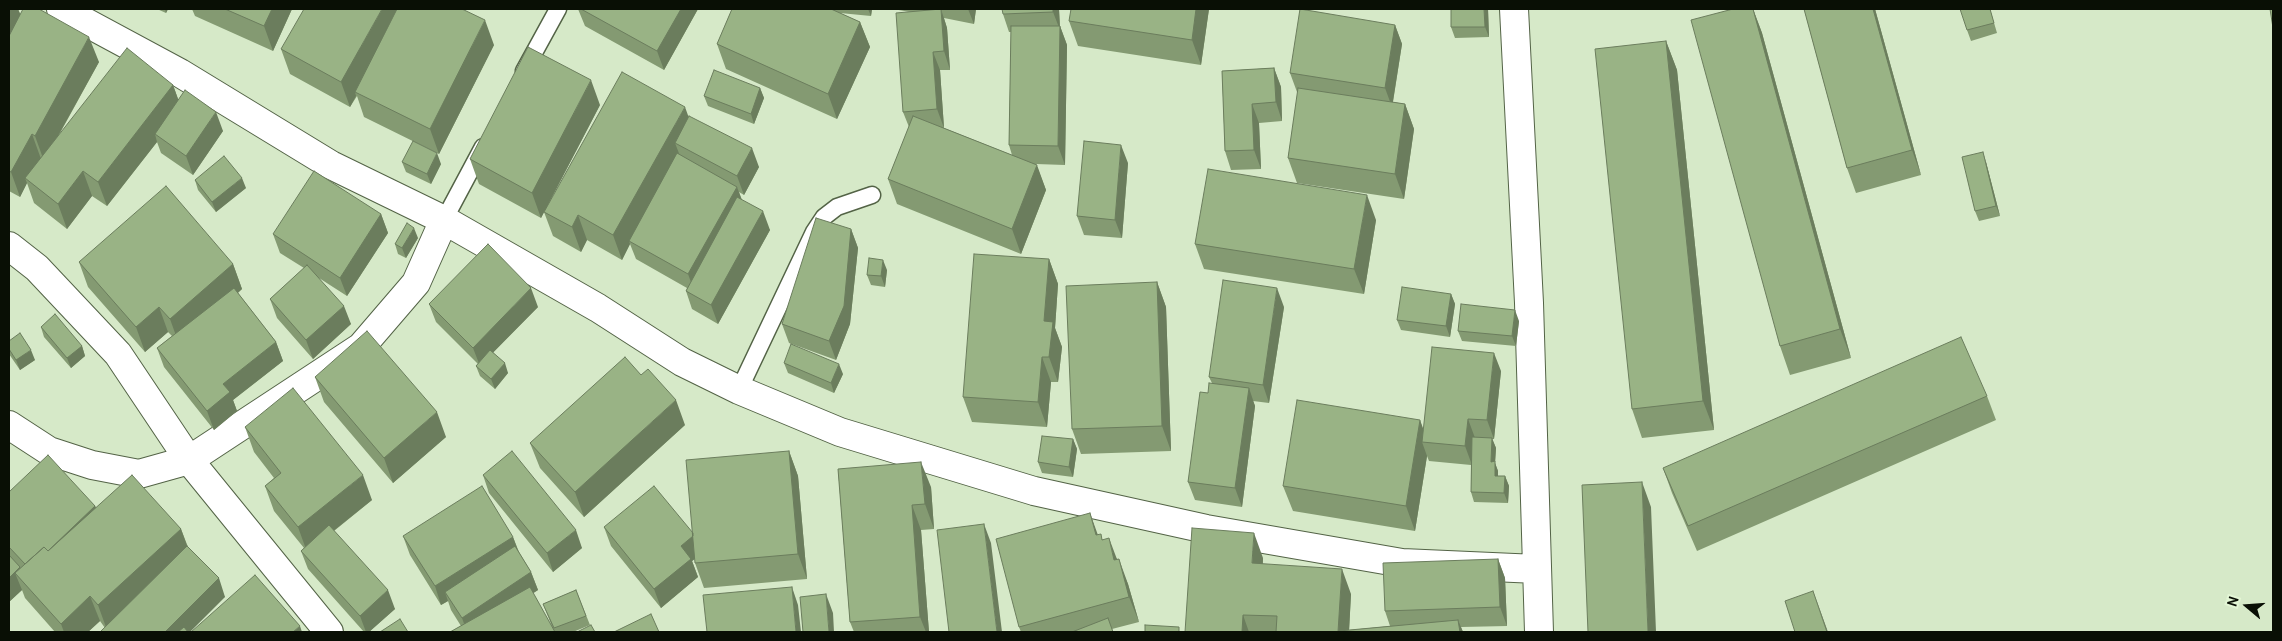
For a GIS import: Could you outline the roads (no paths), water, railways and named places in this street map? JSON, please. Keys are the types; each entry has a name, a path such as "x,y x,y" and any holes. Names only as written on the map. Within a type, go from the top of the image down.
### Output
{"street":[{"path":"61,9 180,73 331,165 444,220 598,308 682,362 739,390 840,432 1034,491 1206,529 1402,563 1537,570"},
{"path":"1514,9 1529,303 1539,632"},
{"path":"9,425 50,451 92,465 139,474 189,460 361,347 416,283 444,220"},
{"path":"9,246 37,268 118,354 189,460 329,632"}],"lane":[{"path":"515,88 558,9"},
{"path":"444,220 491,132"},
{"path":"739,390 814,232 824,217 837,207 872,195"}]}
